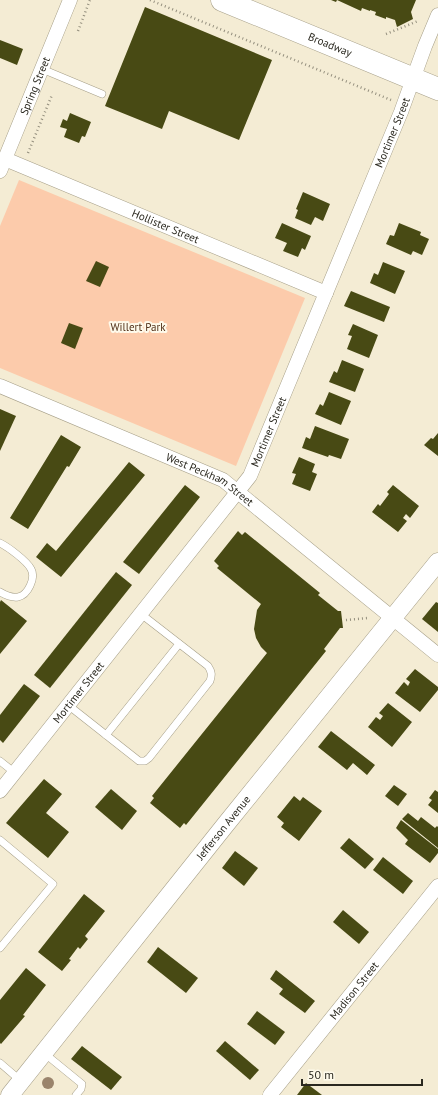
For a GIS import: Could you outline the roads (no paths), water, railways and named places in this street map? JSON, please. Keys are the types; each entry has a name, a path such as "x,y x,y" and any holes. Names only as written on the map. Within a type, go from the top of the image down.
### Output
{"main road":[{"name":"Broadway","path":"222,0 251,9 438,89"}],"street":[{"name":"Spring Street","path":"3,165 70,0"},
{"name":"Mortimer Street","path":"0,791 250,476 401,112 438,14"},
{"name":"Hollister Street","path":"3,165 326,293"},
{"name":"West Peckham Street","path":"0,386 223,480 438,655"},
{"name":"Jefferson Avenue","path":"10,1095 230,818 438,562"},
{"name":"Madison Street","path":"270,1095 438,886"}],"lane":[{"path":"42,69 102,94"},
{"path":"0,543 28,565 32,570 32,578 27,590 22,596 8,596 0,592"},
{"path":"68,705 139,761 145,761 149,758 210,681 212,676 211,670 208,666 141,614"},
{"path":"106,735 179,644"},
{"path":"0,761 15,773"},
{"path":"0,840 53,884 0,948"},
{"path":"44,1053 82,1084 81,1089 76,1095"},
{"path":"0,1063 21,1081"}],"park label":[{"name":"Willert Park","path":"138,327"}]}
